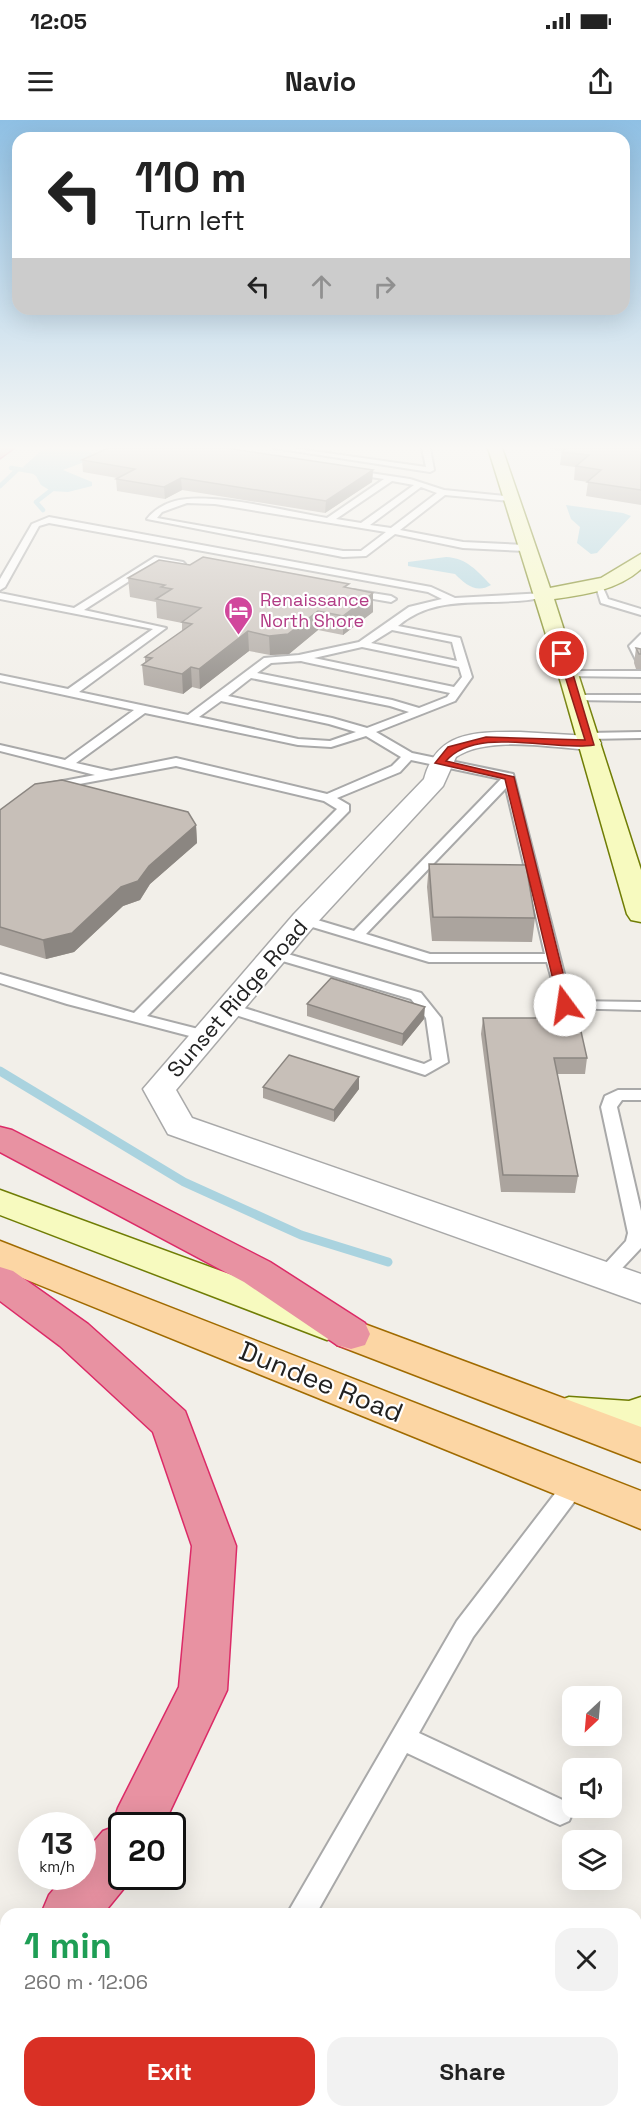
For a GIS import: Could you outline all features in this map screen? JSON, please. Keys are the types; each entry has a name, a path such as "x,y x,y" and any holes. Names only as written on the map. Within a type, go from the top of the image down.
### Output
{"highway":[{"path":"0,1138 257,1272 351,1334"},
{"path":"0,1281 74,1335 170,1423 214,1546 203,1690 143,1812"},
{"path":"73,1908 108,1867"}],"main road":[{"path":"525,541 577,698 641,914"},
{"path":"529,555 557,574 577,576 637,564"},
{"path":"542,595 582,590 598,585 637,564"},
{"path":"0,1202 641,1445"},
{"name":"Dundee Road","path":"0,1254 641,1510"},
{"path":"555,1413 630,1418 641,1414"}],"street":[{"name":"Sunset Ridge Road","path":"589,739 486,740 451,749 440,763 435,781 304,920 159,1089 180,1126 641,1289"}],"lane":[{"path":"0,587 26,541"},
{"path":"164,541 431,590 452,600"},
{"path":"273,541 343,554 363,554 380,541"},
{"path":"448,541 529,555"},
{"path":"76,611 158,560 191,566"},
{"path":"351,576 344,587 391,599"},
{"path":"598,585 604,601 641,612"},
{"path":"190,719 268,660 299,658 362,644 415,608 452,600 524,600 542,595"},
{"path":"0,596 161,628 70,693"},
{"path":"0,678 320,745 367,732 451,699 467,677 456,640 390,627"},
{"path":"641,637 633,646 641,660"},
{"path":"362,644 463,664"},
{"path":"299,658 457,691"},
{"path":"569,674 641,674"},
{"path":"249,675 392,703 421,712"},
{"path":"219,698 332,721 367,732 408,756 509,777"},
{"path":"577,698 641,698"},
{"path":"67,764 143,709"},
{"path":"589,739 641,735"},
{"path":"0,748 111,775"},
{"path":"328,798 396,769 408,756"},
{"path":"38,790 176,762 328,798 345,808 137,1017"},
{"path":"357,936 509,777"},
{"path":"509,777 565,1005 641,1006"},
{"path":"304,920 429,958 553,958"},
{"path":"228,1008 425,1070 440,1062 437,1023 428,1006 416,996 274,954"},
{"path":"0,978 72,1001 205,1035"},
{"path":"603,1276 634,1244 637,1233 609,1107 611,1100 618,1095 641,1095"},
{"path":"304,1908 465,1629 575,1484"},
{"path":"403,1738 560,1812"}],"water":[{"path":"608,541 597,553 591,554 577,543"},
{"path":"446,557 466,563 491,585 486,588 471,587 455,574 408,566 408,562"}],"building":[{"name":"Renaissance North Shore","path":"203,557 349,584 344,587 373,593 343,616 318,611 288,634 269,636 248,631 199,669 191,667 182,674 142,665 152,658 145,657 192,624 182,622 201,608 156,599 172,589 161,587 165,585 128,578 159,560 190,565"},
{"path":"62,780 188,812 196,825 149,866 138,881 121,887 72,933 43,940 0,927 0,810 35,784"},
{"path":"429,864 526,865 535,918 433,917"},
{"path":"331,978 425,1007 403,1034 307,1004"},
{"path":"483,1018 578,1018 587,1058 554,1058 578,1176 503,1175"},
{"path":"289,1055 359,1077 334,1110 263,1087"}],"waterway":[{"path":"0,1071 184,1182 301,1235 388,1262"}],"place":[{"name":"Renaissance North Shore","path":"239,636"}],"route":[{"path":"562,654 590,743 486,740 451,749 440,763 509,777 565,1005"}]}
